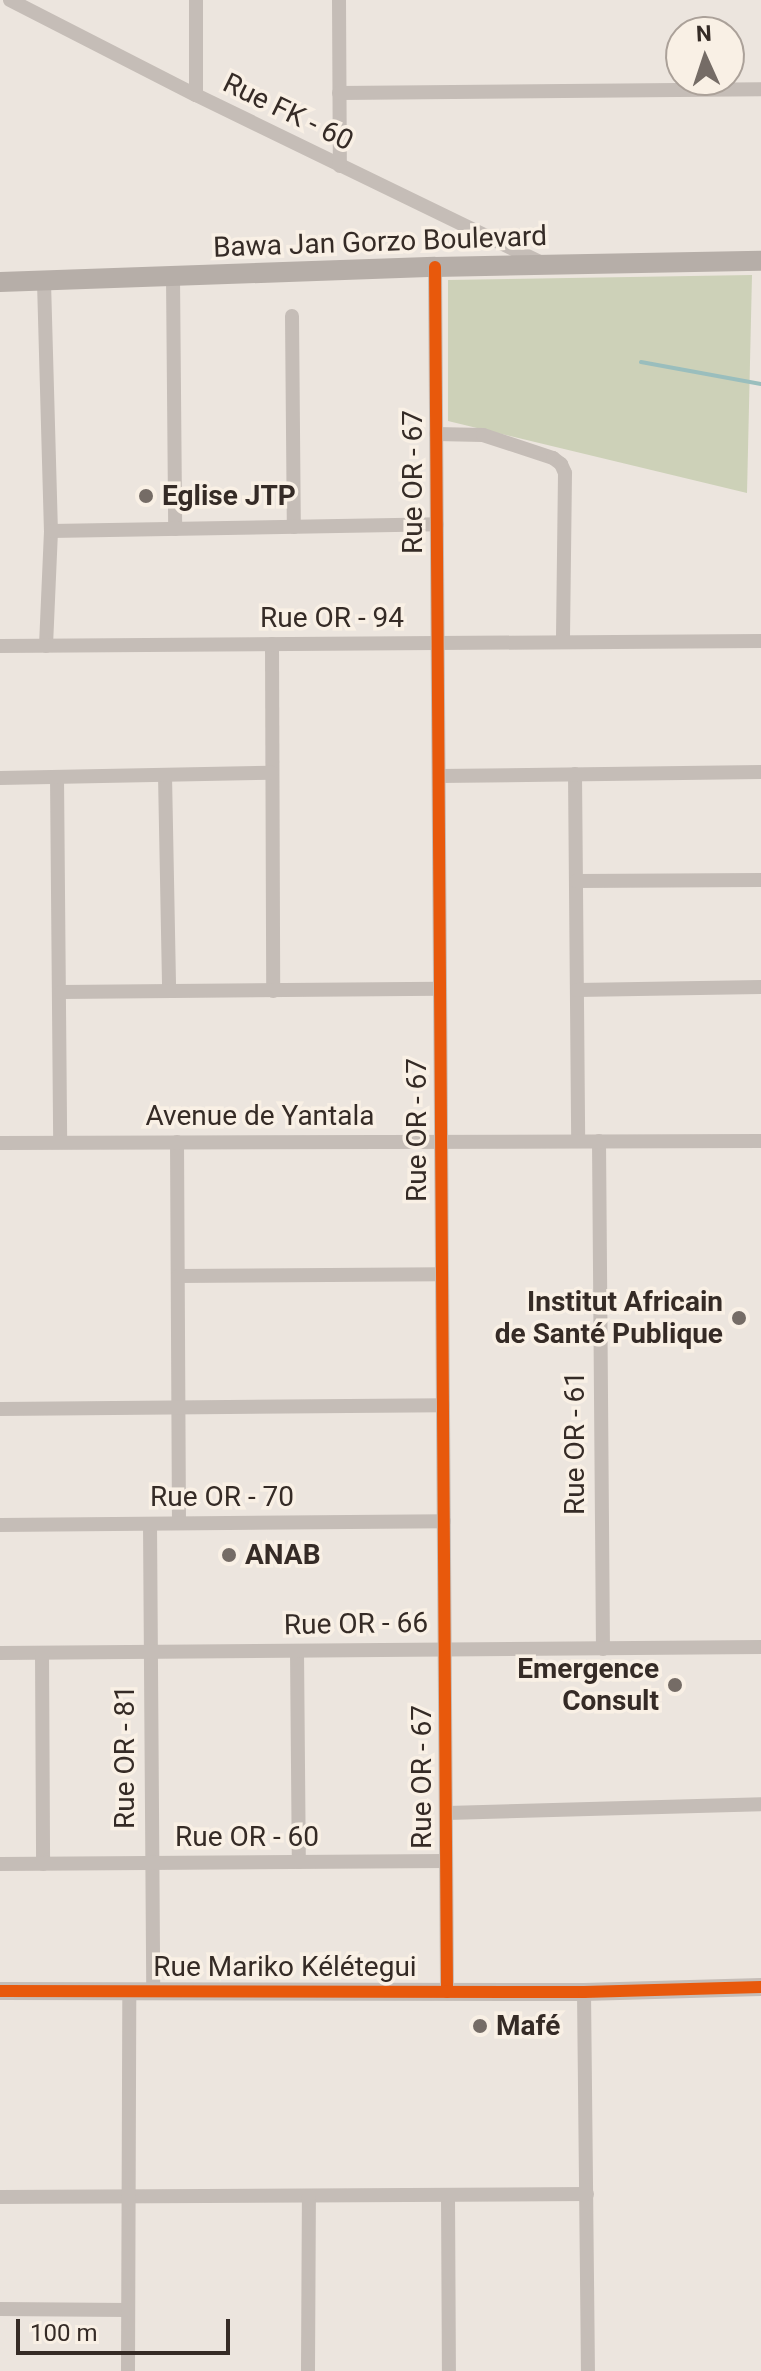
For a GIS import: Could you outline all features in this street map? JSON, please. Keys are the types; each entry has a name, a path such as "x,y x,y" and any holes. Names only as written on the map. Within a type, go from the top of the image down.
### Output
{"main road":[{"name":"Bawa Jan Gorzo Boulevard","path":"0,282 435,267 761,261"}],"street":[{"name":"Rue FK - 60","path":"10,0 196,95 546,265"},
{"path":"196,0 196,95"},
{"path":"339,0 340,166"},
{"path":"339,93 761,89"},
{"name":"Rue OR - 67","path":"435,267 447,1992"},
{"path":"173,277 175,529"},
{"path":"44,282 51,531 46,646"},
{"path":"292,316 294,527"},
{"path":"436,434 483,435 553,458 565,473 563,642"},
{"path":"51,531 437,524"},
{"name":"Rue OR - 94","path":"0,646 761,641"},
{"path":"272,644 273,991"},
{"path":"439,776 761,772"},
{"path":"0,778 272,773"},
{"path":"575,774 578,1141"},
{"path":"165,775 169,991"},
{"path":"57,777 60,1142"},
{"path":"576,881 761,880"},
{"path":"577,990 761,987"},
{"path":"61,992 440,989"},
{"name":"Rue OR - 61","path":"599,1141 603,1649"},
{"name":"Avenue de Yantala","path":"0,1143 761,1141"},
{"path":"177,1142 179,1523"},
{"path":"178,1276 442,1274"},
{"path":"0,1409 443,1405"},
{"name":"Rue OR - 70","path":"0,1525 444,1521"},
{"name":"Rue OR - 81","path":"150,1524 153,1991"},
{"name":"Rue OR - 66","path":"0,1653 761,1647"},
{"path":"297,1651 299,1862"},
{"path":"42,1653 43,1864"},
{"path":"447,1813 761,1804"},
{"name":"Rue OR - 60","path":"0,1864 446,1861"},
{"name":"Rue Mariko Kélétegui","path":"0,1991 584,1992 761,1987"},
{"path":"128,2371 129,1991"},
{"path":"584,1992 588,2371"},
{"path":"0,2197 587,2194"},
{"path":"448,2195 449,2371"},
{"path":"308,2371 309,2196"},
{"path":"0,2309 128,2310"}],"green space":[{"path":"752,275 747,493 448,421 448,280"}],"waterway":[{"path":"641,362 761,384"}],"cycle path":[{"path":"435,267 447,1992"},
{"path":"0,1991 584,1992 761,1987"}],"place":[{"name":"Eglise JTP","path":"146,496"},
{"name":"Institut Africain de Santé Publique","path":"739,1318"},
{"name":"ANAB","path":"229,1555"},
{"name":"Emergence Consult","path":"675,1685"},
{"name":"Mafé","path":"480,2026"}]}
